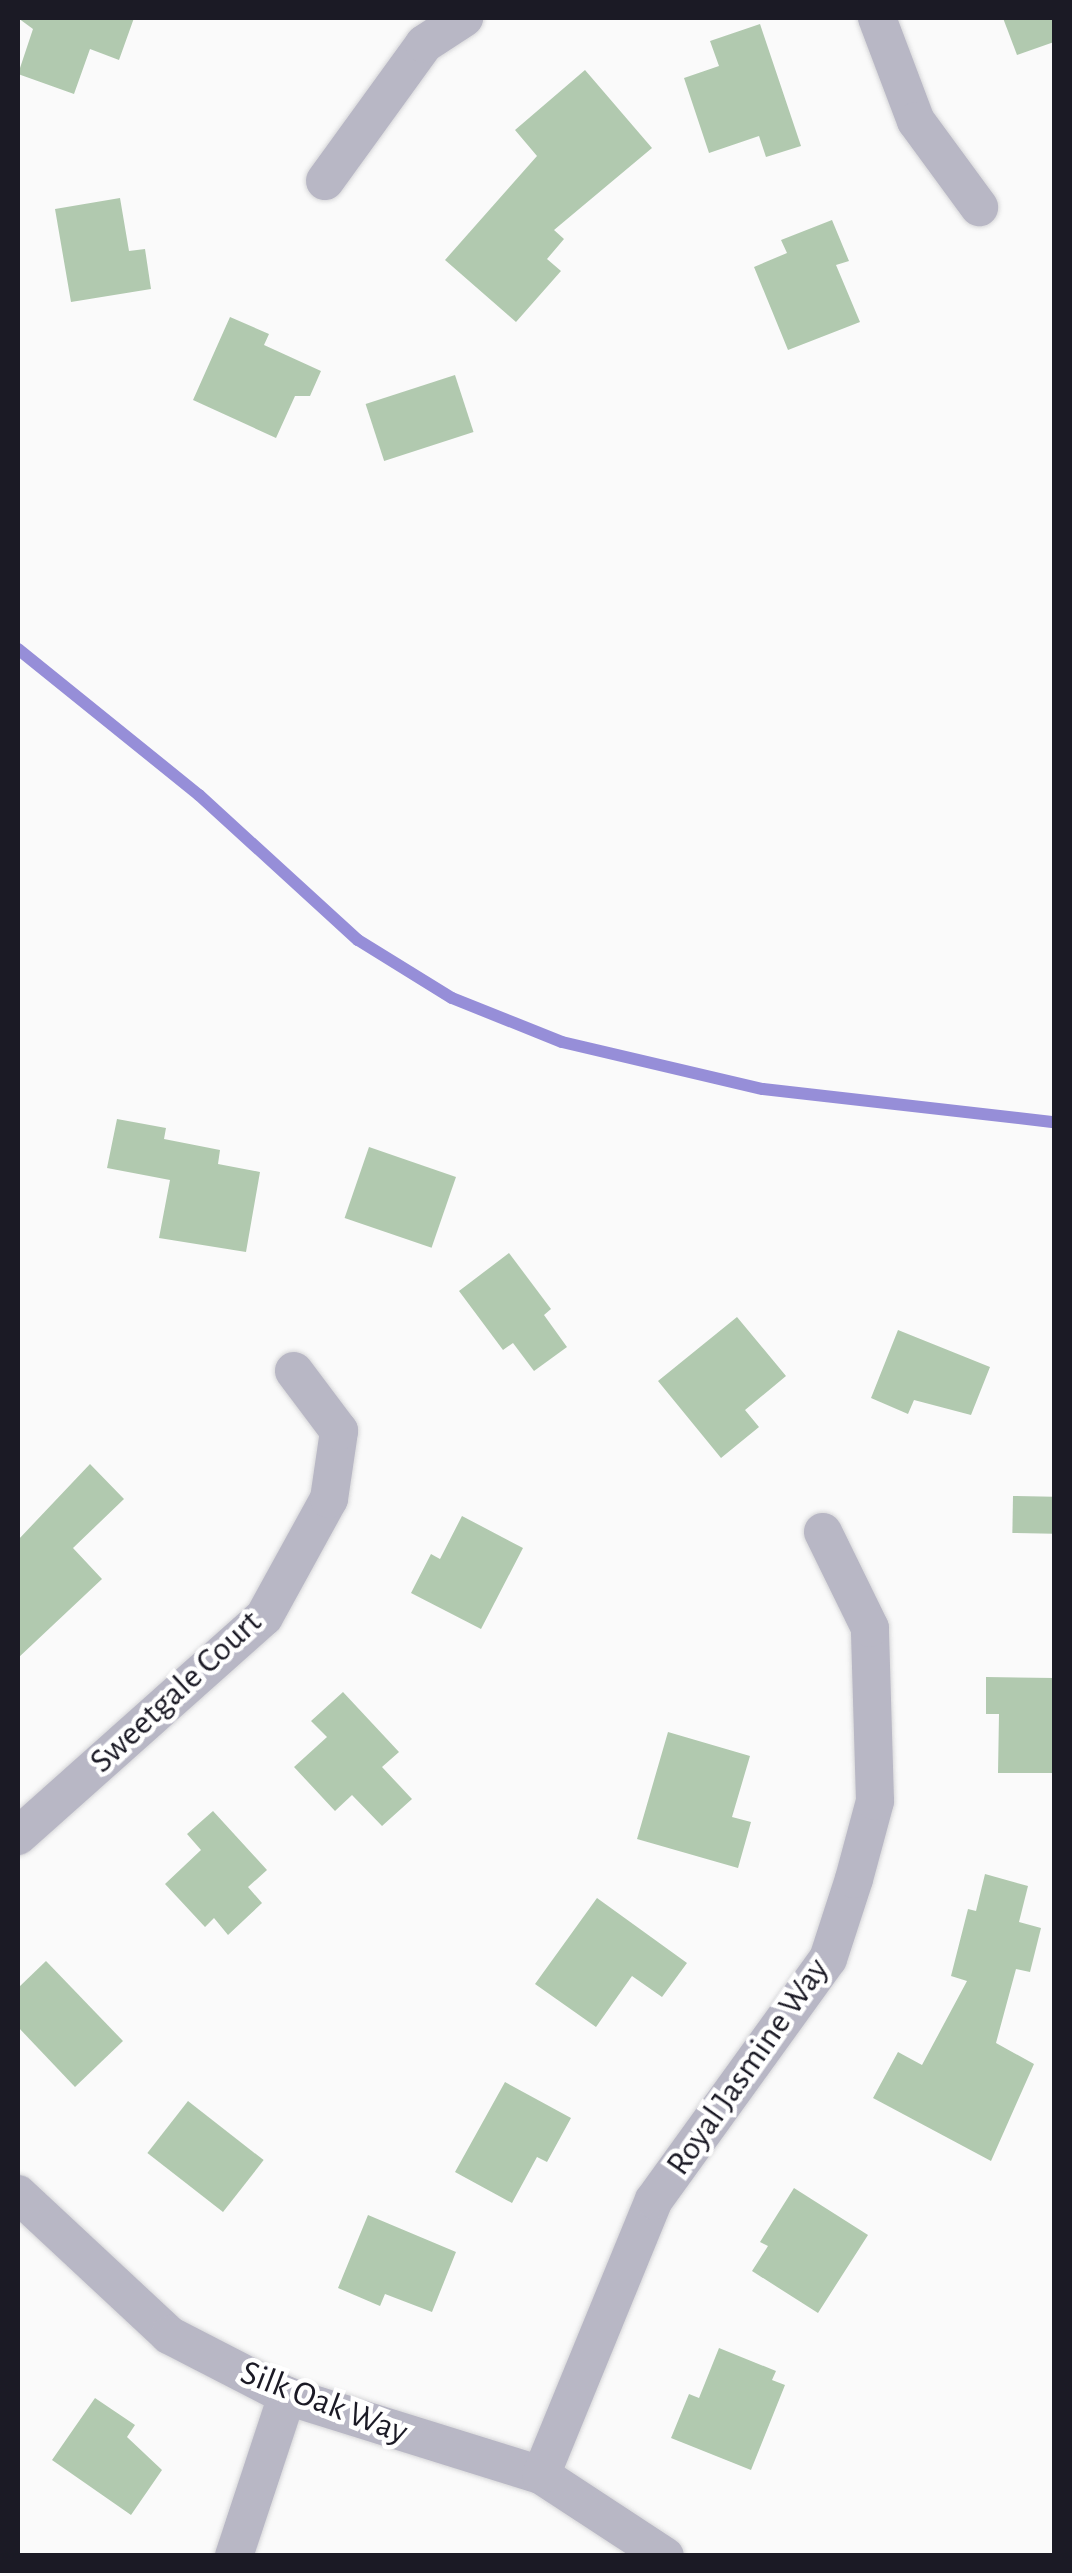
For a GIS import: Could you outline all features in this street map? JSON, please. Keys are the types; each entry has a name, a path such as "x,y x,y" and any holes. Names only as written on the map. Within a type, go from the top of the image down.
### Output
{"street":[{"path":"326,181 424,44 464,18"},
{"path":"877,18 916,120 979,207"},
{"name":"Sweetgale Court","path":"18,1836 264,1616 329,1499 339,1432 294,1371"},
{"name":"Royal Jasmine Way","path":"541,2474 654,2200 828,1959 854,1879 875,1800 870,1628 823,1532"},
{"name":"Silk Oak Way","path":"18,2194 169,2335 287,2396 541,2474 665,2556"},
{"path":"234,2556 287,2396"}],"building":[{"path":"18,18 134,18 119,60 90,49 74,94 18,74 33,29"},
{"path":"1003,18 1054,18 1054,42 1017,55"},
{"path":"760,24 801,146 766,157 759,136 709,153 684,78 719,66 710,41"},
{"path":"585,70 652,148 554,230 564,239 547,259 561,271 516,322 445,260 537,156 515,130"},
{"path":"120,198 129,251 145,249 151,289 71,302 55,209"},
{"path":"832,220 849,261 836,265 860,322 788,350 754,267 787,253 781,240"},
{"path":"230,317 269,334 264,345 321,371 310,396 295,396 276,438 193,400"},
{"path":"455,375 474,432 384,461 366,404"},
{"path":"117,1119 166,1128 164,1139 220,1150 218,1164 260,1172 246,1252 159,1238 170,1180 107,1168"},
{"path":"369,1147 456,1177 432,1248 345,1218"},
{"path":"509,1253 551,1309 544,1315 567,1347 534,1371 513,1343 503,1350 459,1291"},
{"path":"737,1317 786,1376 745,1410 759,1427 721,1458 658,1381"},
{"path":"898,1330 990,1367 971,1415 914,1400 908,1414 871,1398"},
{"path":"90,1464 124,1499 73,1548 102,1579 18,1658 18,1540"},
{"path":"1013,1496 1054,1497 1053,1534 1012,1533"},
{"path":"462,1516 523,1548 481,1629 411,1593 431,1554 440,1559"},
{"path":"986,1677 1054,1678 1054,1773 998,1773 999,1714 986,1714"},
{"path":"343,1692 399,1752 382,1767 412,1799 382,1826 352,1795 335,1811 294,1767 327,1737 311,1721"},
{"path":"668,1732 750,1756 732,1817 751,1822 738,1868 637,1839"},
{"path":"213,1811 267,1870 248,1887 262,1903 228,1935 214,1918 205,1927 165,1884 201,1850 187,1834"},
{"path":"985,1874 1028,1886 1019,1922 1041,1928 1030,1972 1016,1969 996,2043 1034,2064 991,2161 873,2098 898,2052 922,2065 967,1981 951,1976 968,1909 976,1911"},
{"path":"597,1898 687,1963 662,1997 632,1976 596,2027 535,1984"},
{"path":"46,1961 123,2041 75,2087 18,2027 18,1988"},
{"path":"505,2082 571,2118 547,2162 537,2157 512,2203 455,2172"},
{"path":"188,2101 264,2160 223,2212 147,2153"},
{"path":"794,2188 868,2235 818,2313 752,2271 768,2246 760,2242"},
{"path":"368,2215 456,2252 432,2312 385,2294 380,2306 338,2288"},
{"path":"719,2348 776,2371 772,2380 785,2385 751,2470 671,2438 689,2394 699,2398"},
{"path":"95,2398 135,2425 127,2437 162,2470 131,2515 52,2460"}],"waterway":[{"path":"18,649 199,795 358,940 452,998 562,1042 763,1089 1054,1122"}]}
